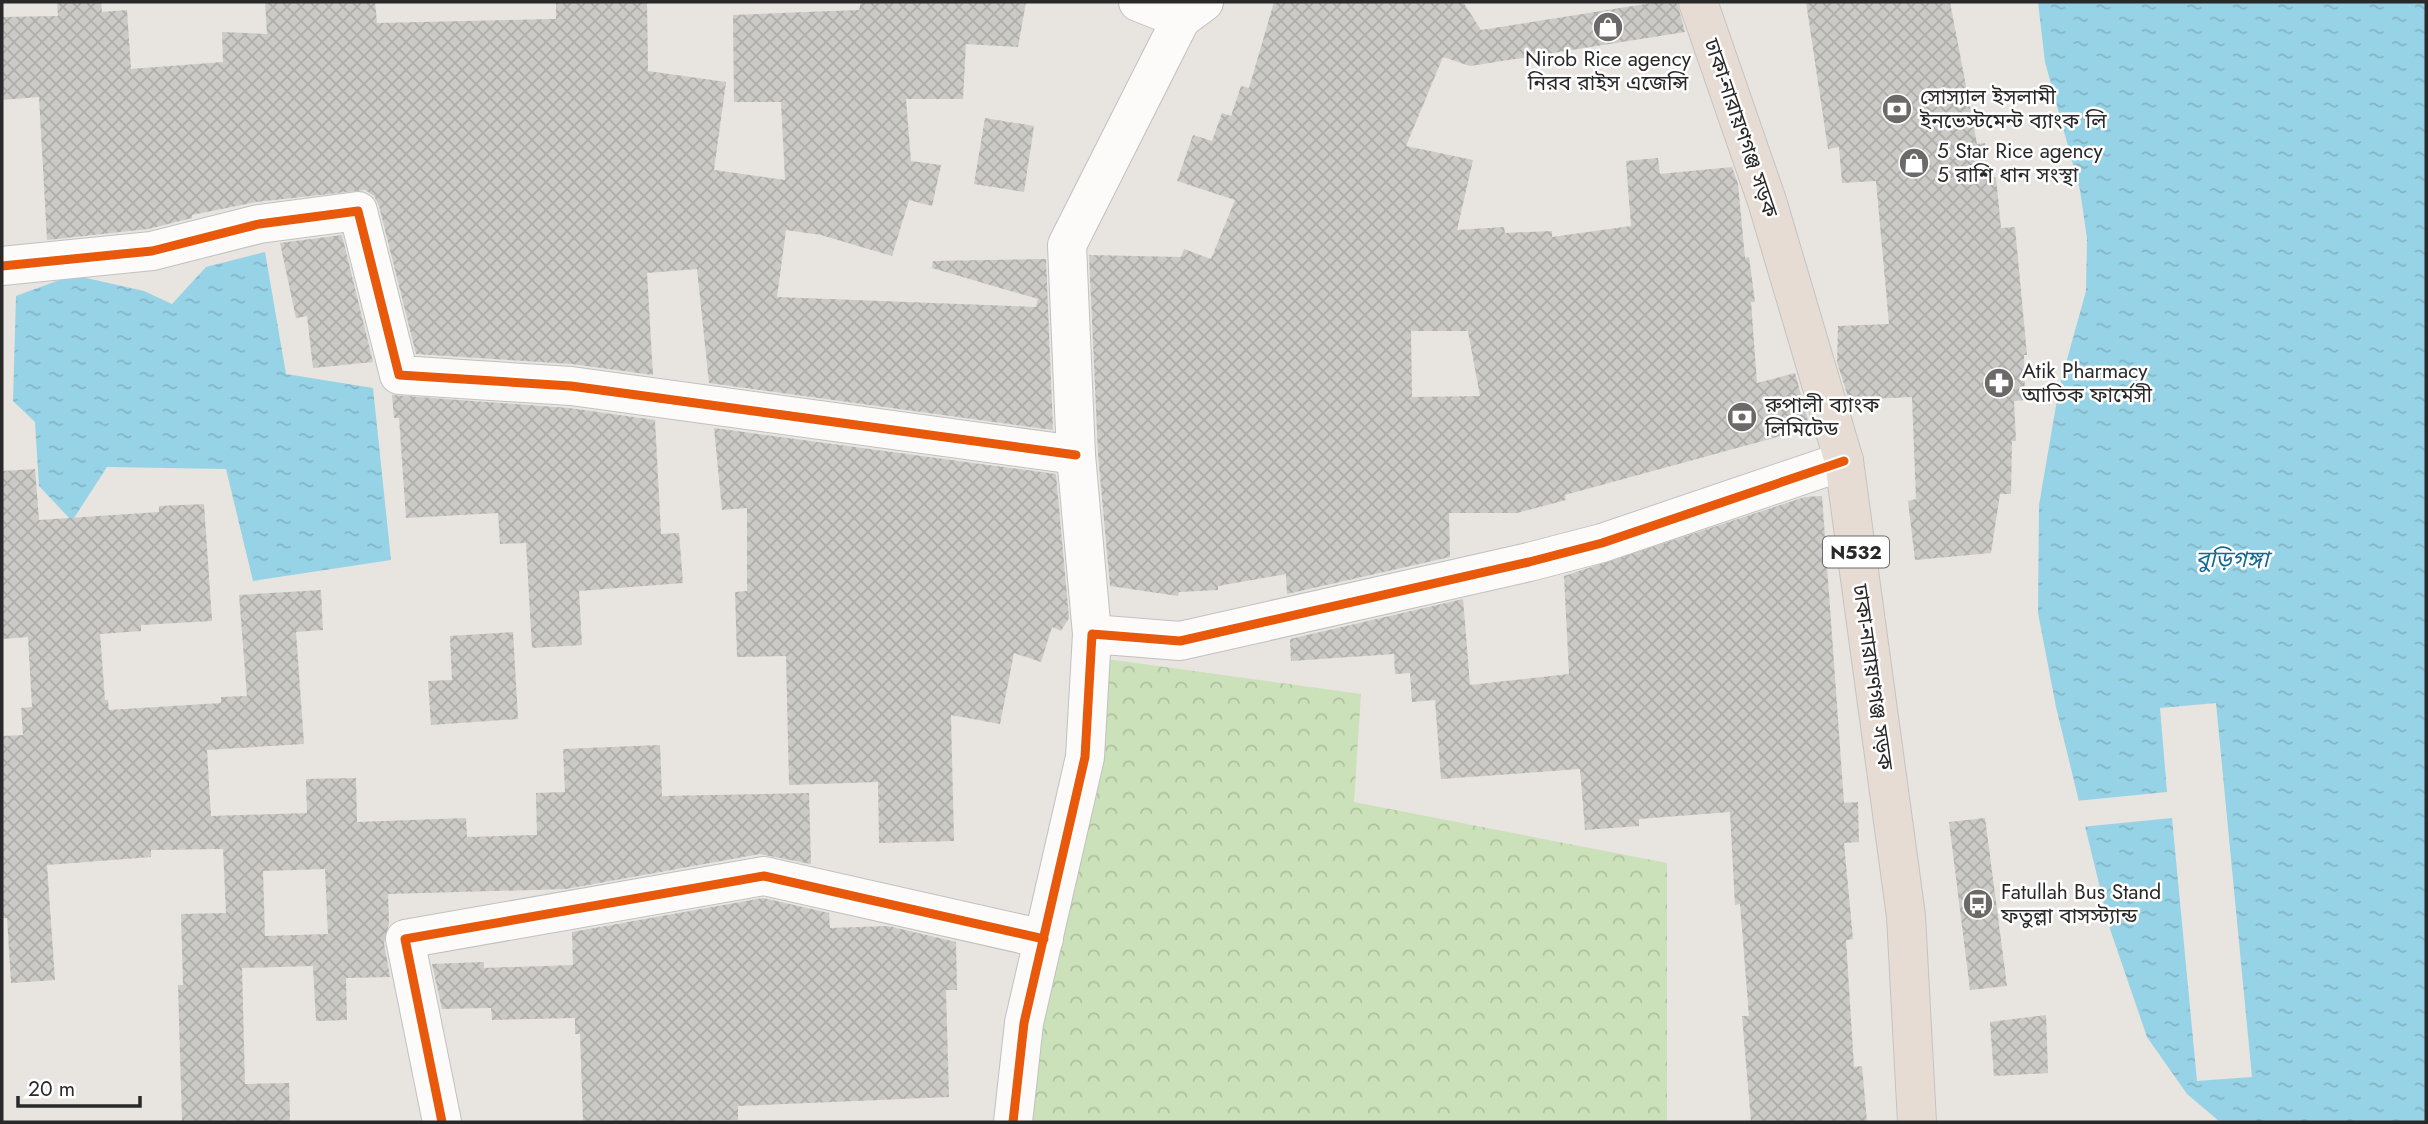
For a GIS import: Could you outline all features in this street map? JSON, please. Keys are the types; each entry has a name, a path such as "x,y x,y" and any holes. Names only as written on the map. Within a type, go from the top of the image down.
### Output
{"highway":[{"name":"ঢাকা-নারায়ণগঞ্জ সড়ক","path":"1698,2 1767,201 1844,461 1906,916 1917,1122"}],"street":[{"path":"1013,1122 1024,1023 1085,757 1092,634 1076,455 1067,245 1193,11 1138,2"},
{"path":"2,266 152,251 259,224 358,211 399,375 571,386 1076,455"},
{"path":"1092,634 1180,641 1529,562 1602,543 1844,461"},
{"path":"442,1122 405,939 764,876 1044,939"}],"green space":[{"path":"1092,657 1361,694 1354,802 1667,863 1667,1122 1000,1122"}],"water":[{"name":"বুড়িগঙ্গা","path":"2038,2 2426,2 2426,1122 2220,1122 2187,1094 2147,1037 2110,929 2056,707 2038,613 2039,505 2059,388 2086,291 2087,239 2080,190 2045,62"},
{"path":"265,252 286,374 373,388 391,560 253,581 226,469 107,467 72,521 39,486 35,422 13,401 16,296 73,275 144,291 172,304 206,267"}],"pier":[{"path":"2216,703 2252,1077 2197,1081 2172,818 2081,827 2076,801 2167,792 2160,708"}],"building":[{"path":"57,2 101,2 102,12 127,10 131,69 223,62 222,32 267,34 265,2 375,2 377,23 556,19 556,2 647,2 648,71 726,82 714,170 785,180 781,102 734,102 733,15 859,10 861,2 1026,2 1018,47 966,44 963,99 906,99 911,161 941,165 932,206 909,200 892,256 821,235 786,230 777,297 1036,307 1038,299 932,268 933,261 1046,259 1053,430 709,383 697,269 647,273 653,375 572,364 416,354 379,206 374,196 365,190 256,202 192,215 192,218 148,229 47,240 39,97 2,100 2,17 58,16"},
{"path":"1274,2 1463,2 1481,30 1658,2 1677,2 1685,32 1470,66 1443,57 1406,146 1473,160 1457,230 1504,227 1505,233 1552,231 1552,237 1631,226 1626,161 1658,158 1660,174 1732,167 1738,184 1745,258 1749,257 1755,302 1751,302 1757,383 1795,373 1810,428 1565,495 1566,500 1517,513 1449,513 1450,557 1287,594 1286,574 1218,586 1218,590 1179,592 1178,596 1110,586 1098,454 1089,255 1181,257 1184,249 1211,259 1235,200 1177,181 1193,135 1212,141 1222,113 1231,116 1241,86 1249,88","holes":["1411,331 1468,331 1480,396 1412,397"]},
{"path":"1806,2 1950,2 1977,144 1985,143 1988,177 1996,177 2001,228 2015,227 2027,355 2024,355 2025,400 2014,401 2016,441 2012,441 2011,494 2000,494 1991,553 1915,560 1908,501 1916,499 1912,397 1849,400 1837,362 1838,326 1889,324 1876,181 1842,183 1839,147 1828,149"},
{"path":"985,118 1034,126 1024,192 974,184"},
{"path":"342,235 373,362 313,368 307,316 296,318 280,243"},
{"path":"392,395 569,408 655,420 661,534 679,533 683,583 579,591 582,645 532,648 526,543 500,544 498,513 406,518 399,418 394,418"},
{"path":"714,428 1056,474 1069,618 1061,631 1052,627 1041,662 1014,653 1000,724 951,715 954,841 879,843 878,782 789,785 786,656 737,657 735,592 747,591 747,508 722,510"},
{"path":"35,469 39,520 159,512 159,506 204,504 212,621 141,625 141,631 100,634 105,700 108,700 109,710 221,703 221,697 247,696 239,595 321,590 323,630 296,632 304,744 207,750 211,816 307,813 306,779 356,778 357,822 466,818 467,837 537,835 536,793 565,792 563,749 660,745 662,796 809,793 811,864 760,854 566,889 388,894 389,924 384,943 390,977 346,978 347,1020 316,1021 313,966 242,968 245,1084 289,1083 290,1122 182,1122 178,985 183,985 181,914 226,913 223,849 151,850 151,857 47,865 55,980 11,983 7,918 2,918 2,736 23,735 21,708 32,707 28,637 2,639 2,471","holes":["325,869 328,934 265,936 263,871"]},
{"path":"1822,496 1844,803 1858,802 1859,842 1844,843 1853,939 1846,940 1854,1067 1862,1066 1867,1122 1751,1122 1742,1016 1749,1016 1740,904 1735,905 1730,812 1639,819 1639,826 1585,830 1580,769 1441,779 1435,700 1412,702 1410,673 1395,674 1394,654 1291,661 1290,639 1463,599 1470,685 1569,674 1564,576 1805,497"},
{"path":"513,632 518,719 431,725 428,681 452,680 450,636"},
{"name":"Fatullah Bus Stand ফতুল্লা বাসস্ট্যান্ড","path":"1985,818 2007,986 1970,990 1949,822"},
{"path":"763,898 829,913 830,928 888,926 956,942 957,990 946,990 949,1097 738,1106 738,1120 583,1122 580,1034 575,1034 575,1018 492,1020 491,1008 442,1009 432,964 484,962 484,968 573,965 572,932"},
{"path":"2046,1015 2048,1073 1994,1076 1990,1022"}],"cycle path":[{"path":"2,266 152,251 259,224 358,211 399,375 571,386 1076,455"},
{"path":"1013,1122 1024,1023 1085,757 1092,634 1180,641 1529,562 1602,543 1844,461"},
{"path":"442,1122 405,939 764,876 1044,939"}],"place":[{"name":"Nirob Rice agency নিরব রাইস এজেন্সি","path":"1608,27"},
{"name":"সোস্যাল ইসলামী ইনভেস্টমেন্ট ব্যাংক লি","path":"1897,109"},
{"name":"5 Star Rice agency 5 রাশি ধান সংস্থা","path":"1914,163"},
{"name":"Atik Pharmacy আতিক ফার্মেসী","path":"1999,383"},
{"name":"রুপালী ব্যাংক লিমিটেড","path":"1742,417"},
{"name":"Fatullah Bus Stand ফতুল্লা বাসস্ট্যান্ড","path":"1978,904"}]}
